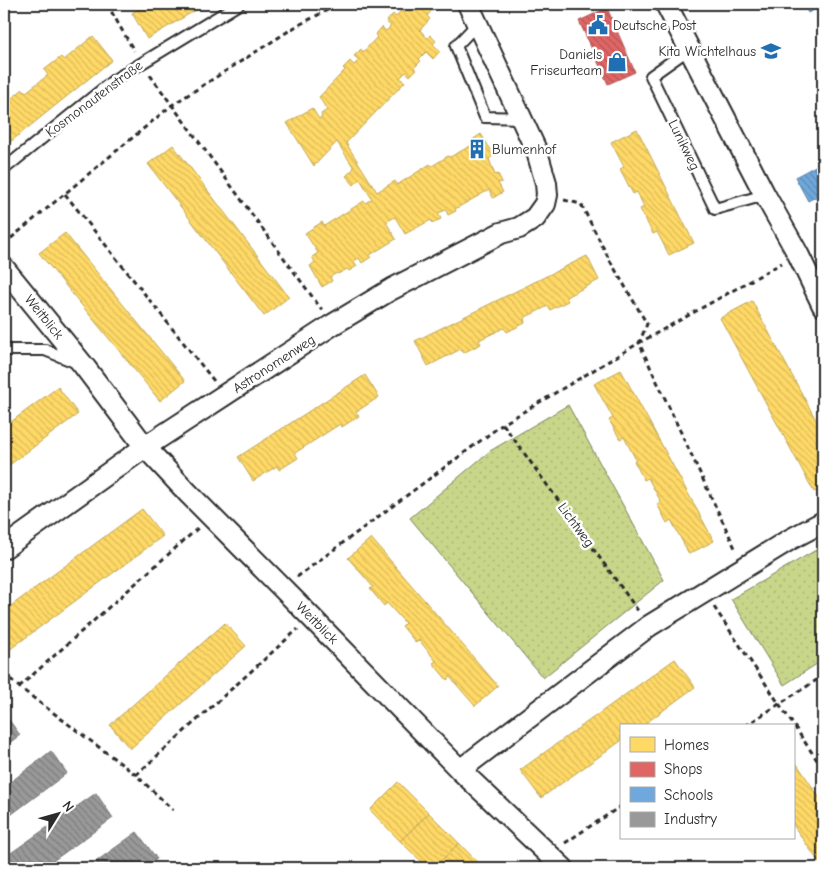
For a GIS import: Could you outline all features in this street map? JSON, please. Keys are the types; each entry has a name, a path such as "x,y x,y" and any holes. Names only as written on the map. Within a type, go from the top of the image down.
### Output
{"street":[{"path":"666,4 798,254 823,306"},
{"path":"476,11 537,152 546,183 547,195"},
{"name":"Astronomenweg","path":"4,548 145,447 332,325 392,289 502,233 527,224 542,210 547,195"},
{"name":"Weitblick","path":"4,268 84,366 145,447 460,770 563,868"},
{"path":"460,770 649,626 789,540 823,522"}],"lane":[{"name":"Kosmonautenstraße","path":"4,170 114,80 239,4"},
{"path":"476,11 456,46 485,117 521,118"},
{"name":"Lunikweg","path":"689,49 651,76 714,209 765,194"},
{"name":"Weitblick","path":"4,350 46,350 84,366"}],"path":[{"path":"108,4 141,63 332,325"},
{"path":"4,244 172,105 295,27 339,4"},
{"path":"65,194 225,395"},
{"path":"547,195 581,204 609,259 647,324 639,342 745,567"},
{"path":"282,588 503,424 639,342 798,254"},
{"name":"Lichtweg","path":"503,424 649,626"},
{"path":"19,687 211,516"},
{"path":"704,592 793,724"},
{"path":"136,776 311,616"},
{"path":"4,673 19,687 136,776 173,810"},
{"path":"748,724 823,676"},
{"path":"794,725 823,769"},
{"path":"548,853 620,807"}],"green space":[{"path":"568,405 664,580 543,678 410,518 490,451"},
{"path":"823,546 823,660 784,685 731,599"}],"building: Homes":[{"path":"147,4 206,4 147,39 132,13"},
{"name":"Blumenhof","path":"409,4 425,4 432,10 427,16 430,19 420,30 427,38 430,35 436,41 433,44 440,51 433,59 426,52 414,68 416,70 410,76 406,72 400,78 405,82 346,143 377,192 395,181 397,185 430,164 432,166 474,144 472,140 481,134 494,155 489,159 495,175 498,174 502,182 498,183 503,192 493,198 489,190 448,215 446,210 438,213 441,219 432,223 431,220 405,234 395,217 386,222 396,239 370,255 371,257 362,263 359,258 354,261 357,266 349,271 347,269 330,277 332,281 322,287 310,266 315,262 312,257 318,253 305,233 322,222 324,226 364,201 365,203 372,199 360,179 354,185 346,176 354,168 337,142 314,166 287,123 312,108 319,119 322,117 321,114 327,110 319,97 345,70 343,68 350,61 354,65 359,60 354,56 361,49 363,52 377,37 375,35 382,27 386,31 391,26 386,22 393,14 396,17 401,10 404,13 411,5"},
{"path":"93,36 112,60 4,147 4,109 9,105 7,102 23,89 26,92 48,75 44,70 61,57 64,60"},
{"path":"637,129 694,243 669,255 657,232 653,234 640,209 644,207 637,192 633,194 620,169 624,167 611,142"},
{"path":"173,145 289,297 264,316 148,164"},
{"path":"65,233 185,381 160,401 39,253"},
{"path":"587,256 599,280 566,297 568,301 550,310 548,306 524,318 525,323 507,332 504,328 479,340 481,344 463,353 461,349 428,366 415,341"},
{"path":"752,301 823,433 823,487 814,492 720,318"},
{"path":"621,370 714,541 689,554 671,520 667,523 657,504 661,502 648,478 644,480 624,437 620,439 609,420 613,418 594,384"},
{"path":"365,375 379,397 356,412 359,416 342,427 340,424 295,453 298,458 279,470 277,466 253,481 238,457"},
{"path":"58,387 78,414 4,469 4,427"},
{"path":"142,509 163,536 9,650 4,642 4,611"},
{"path":"371,538 498,686 475,706 450,677 447,680 433,663 436,661 419,640 416,643 402,626 405,623 387,603 384,606 370,589 373,587 348,558"},
{"path":"225,623 246,646 130,749 110,725"},
{"path":"675,659 695,687 645,724 620,724 620,742 541,798 520,770"},
{"path":"794,760 823,803 823,868 794,826"},
{"path":"398,782 429,813 400,841 370,810"},
{"path":"429,813 459,843 434,868 428,868 400,841"},
{"path":"459,843 483,868 434,868"}],"building: Shops":[{"path":"607,8 635,72 608,84 579,21"}],"building: Schools":[{"path":"803,4 823,4 823,5 808,13"},
{"path":"823,162 823,193 808,201 795,177"}],"building: Industry":[{"path":"4,713 20,735 4,747"},
{"path":"51,751 67,773 4,820 4,787"},
{"path":"96,793 113,818 43,868 17,868 8,855"},
{"path":"137,832 157,859 143,868 87,868"}],"place":[{"name":"Deutsche Post","path":"598,25"},
{"name":"Kita Wichtelhaus","path":"771,51"},
{"name":"Daniels Friseurteam","path":"617,62"},
{"name":"Blumenhof","path":"477,149"}]}
